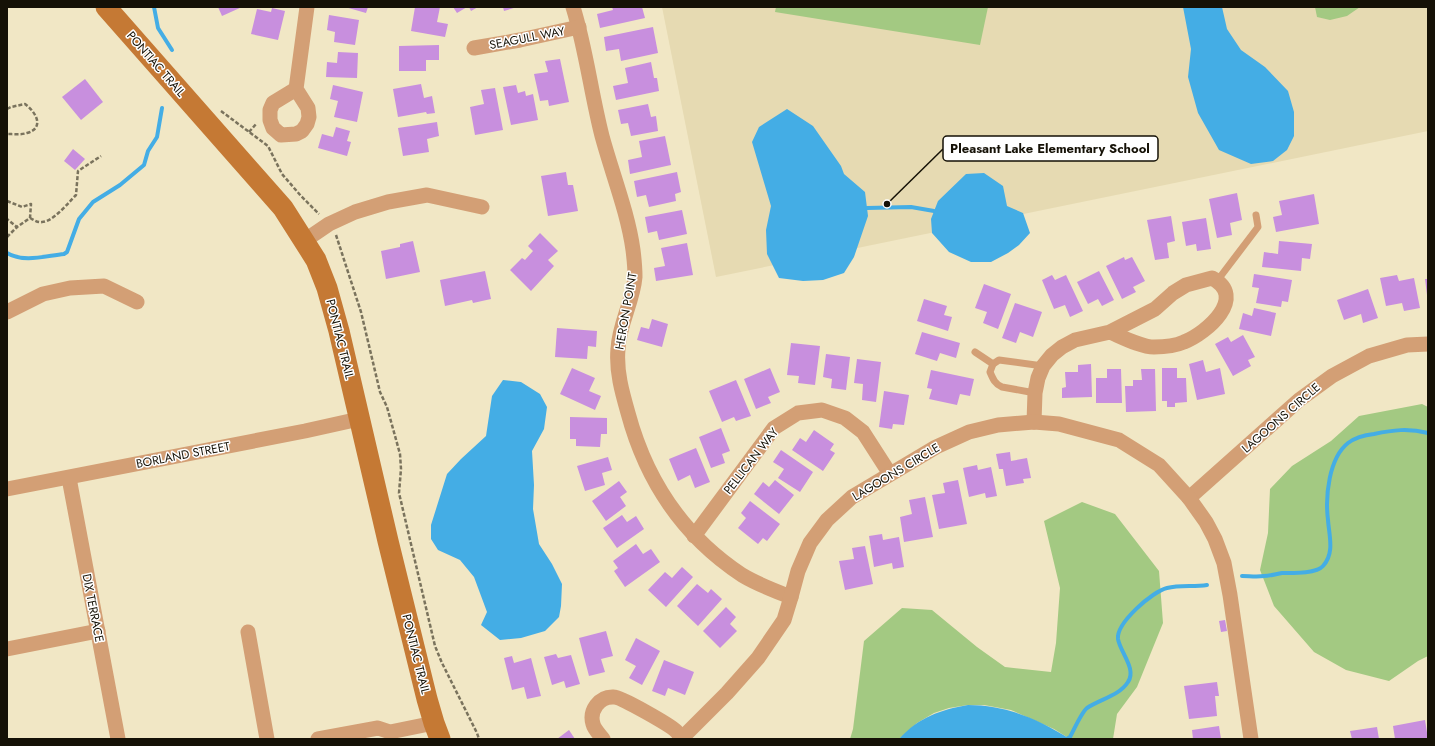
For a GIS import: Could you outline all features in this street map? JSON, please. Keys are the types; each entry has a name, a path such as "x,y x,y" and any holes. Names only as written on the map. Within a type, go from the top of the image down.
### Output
{"main road":[{"name":"PONTIAC TRAIL","path":"106,7 283,208 316,260 327,288 339,331 359,419 437,731"}],"street":[{"path":"296,88 307,7"},
{"name":"HERON POINT","path":"573,7 579,27 602,134 633,250 635,277 622,324 618,350 620,382 631,424 644,461 666,500 694,536 743,575 791,598"},
{"name":"SEAGULL WAY","path":"474,48 579,27"},
{"path":"304,241 329,224 355,212 388,202 427,195 482,207"},
{"path":"1034,422 1035,392 1038,378 1043,366 1062,347 1075,340 1110,332 1155,309 1173,293 1186,285 1212,278 1223,286 1225,307 1219,316 1201,333 1184,342 1152,347 1133,342 1110,332"},
{"path":"7,312 43,294 70,288 104,286 137,302"},
{"name":"LAGOONS CIRCLE","path":"1189,498 1299,400 1332,376 1369,356 1407,345 1428,344"},
{"name":"PELLICAN WAY","path":"694,536 774,428 798,413 822,410 845,418 863,432 890,474"},
{"name":"BORLAND STREET","path":"7,489 305,432 359,419"},
{"name":"LAGOONS CIRCLE","path":"681,739 728,693 758,658 784,620 798,571 810,543 827,520 852,497 936,447 969,432 998,425 1034,422 1059,424 1119,440 1159,465 1189,498 1206,522 1215,539 1224,563 1230,594 1251,739"},
{"name":"DIX TERRACE","path":"69,478 118,739"},
{"path":"7,649 98,631"},
{"path":"248,632 267,739"},
{"path":"603,739 593,725 592,716 594,706 604,698 612,696 630,703 676,730 681,739"},
{"path":"318,739 378,728 387,735 437,731"}],"lane":[{"path":"1217,281 1258,227 1256,215"},
{"path":"975,352 993,364"},
{"path":"1035,392 997,385 990,372 993,364 999,360 1043,366"}],"path":[{"path":"7,109 25,104 37,116 37,125 33,131 25,134 7,134"},
{"path":"30,218 37,222 43,222 50,219 76,195 78,172 101,156"},
{"path":"7,201 22,207 31,204 30,218"},
{"path":"7,237 17,227 30,218"},
{"path":"7,219 17,227"}],"shaded area":[{"path":"662,7 1428,7 1428,131 716,277"}],"green space":[{"path":"776,7 988,7 980,45 775,12"},
{"path":"1315,7 1360,7 1347,16 1330,20 1317,17"},
{"path":"1422,404 1428,407 1428,656 1389,681 1346,670 1314,652 1274,606 1260,570 1268,533 1270,489 1292,466 1331,441 1359,416"},
{"path":"1082,502 1115,514 1159,571 1163,623 1137,687 1117,714 1113,739 1070,739 1054,729 1011,710 984,705 968,705 949,708 934,713 917,723 899,739 850,739 853,729 864,641 902,608 932,610 977,647 1005,667 1051,672 1056,643 1060,588 1044,521"}],"water":[{"path":"1183,7 1222,7 1227,29 1241,50 1265,67 1288,91 1294,112 1294,136 1287,150 1273,161 1251,164 1219,150 1198,113 1188,77 1191,49"},
{"path":"787,109 813,126 841,166 844,174 865,192 868,216 854,257 844,273 823,280 803,281 779,278 767,254 766,230 771,206 752,142 759,127"},
{"path":"984,173 1003,186 1007,206 1023,213 1030,233 1019,245 991,262 971,262 949,252 932,233 931,219 938,201 966,174"},
{"path":"503,380 521,382 540,394 547,407 544,429 532,451 534,485 533,509 539,544 552,564 562,584 559,617 545,631 521,638 500,640 481,625 487,612 474,577 460,560 438,550 431,539 431,525 447,474 486,436 492,396"},
{"path":"968,705 1009,710 1021,714 1046,725 1070,739 899,739 914,725 930,716 948,709"}],"building":[{"path":"218,7 242,7 222,16"},
{"path":"345,7 368,7 366,13"},
{"path":"415,7 440,7 437,22 448,24 445,37 411,31"},
{"path":"453,7 467,7 457,13"},
{"path":"469,7 478,7 471,11"},
{"path":"503,7 517,7 504,11"},
{"path":"612,7 642,7 645,18 600,28 597,14 613,10"},
{"path":"272,8 285,11 278,40 251,34 257,9 271,12"},
{"path":"329,15 359,20 355,45 334,42 335,32 327,30"},
{"path":"653,27 658,53 621,61 619,49 606,51 604,37"},
{"path":"439,45 439,60 426,60 426,71 399,71 399,46"},
{"path":"338,52 358,53 357,78 326,77 327,62 337,63"},
{"path":"560,59 569,102 549,106 548,100 540,101 534,74 548,72 545,61"},
{"path":"651,62 654,78 657,78 659,91 616,100 613,86 628,83 625,68"},
{"path":"85,79 103,102 81,120 62,97"},
{"path":"421,84 424,98 432,96 435,113 427,114 426,112 398,117 393,89"},
{"path":"333,85 363,92 357,122 334,117 338,101 330,99"},
{"path":"516,85 518,93 525,91 526,96 533,94 538,120 511,125 503,87"},
{"path":"495,88 503,130 475,135 470,107 484,104 481,90"},
{"path":"648,104 651,117 656,116 658,131 631,136 628,123 621,124 618,110"},
{"path":"437,122 439,136 427,139 429,152 403,156 398,128"},
{"path":"336,127 350,131 347,141 351,142 347,156 318,148 322,134 333,137"},
{"path":"665,136 671,165 630,174 628,160 642,157 639,141"},
{"path":"73,149 85,159 75,170 64,161"},
{"path":"566,172 568,185 573,185 578,211 548,216 541,176"},
{"path":"677,172 681,192 675,194 676,201 649,207 646,195 637,197 634,181"},
{"path":"1237,193 1242,220 1230,223 1232,235 1217,238 1209,199"},
{"path":"1314,194 1319,224 1276,232 1273,217 1282,215 1279,201"},
{"path":"682,210 687,234 659,240 657,231 648,233 645,217"},
{"path":"1171,216 1175,241 1167,243 1169,258 1155,260 1147,220"},
{"path":"1206,218 1211,249 1197,251 1196,244 1186,246 1182,222"},
{"path":"540,233 558,251 548,260 554,266 531,291 510,270 522,258 525,260 533,251 528,246"},
{"path":"413,241 420,272 386,279 381,251 400,247 400,244"},
{"path":"1279,241 1312,244 1310,259 1302,258 1301,271 1262,267 1264,252 1278,254"},
{"path":"687,243 693,275 656,281 654,268 665,266 661,248"},
{"path":"1124,257 1125,260 1132,257 1145,281 1133,287 1136,292 1122,299 1106,266"},
{"path":"485,271 491,299 473,303 472,300 445,306 440,280"},
{"path":"1099,271 1114,300 1102,306 1098,299 1088,304 1077,282"},
{"path":"1254,274 1292,280 1288,302 1282,301 1281,307 1256,303 1259,288 1252,287"},
{"path":"1052,275 1055,280 1066,275 1083,311 1070,317 1065,305 1054,309 1042,280"},
{"path":"1397,275 1399,281 1414,278 1420,308 1404,311 1402,303 1386,306 1380,278"},
{"path":"1425,279 1428,279 1428,295 1427,295"},
{"path":"984,284 1011,294 998,329 983,323 987,312 975,308"},
{"path":"1368,289 1378,318 1363,323 1361,314 1344,320 1337,300"},
{"path":"924,299 947,306 944,315 952,317 948,331 917,321"},
{"path":"1015,303 1042,312 1033,337 1020,332 1016,343 1002,338"},
{"path":"1254,308 1276,313 1271,336 1239,329 1243,313 1252,316"},
{"path":"652,319 668,324 662,347 637,340 641,327 649,329"},
{"path":"557,328 597,331 596,347 588,346 587,359 555,357"},
{"path":"922,332 960,343 956,358 940,353 937,361 915,354"},
{"path":"1243,335 1255,357 1248,360 1251,366 1233,376 1215,344 1228,337 1231,342"},
{"path":"791,343 820,346 815,385 798,383 799,376 787,375"},
{"path":"826,354 850,357 846,390 831,388 832,379 823,377"},
{"path":"857,359 881,362 876,402 862,400 863,384 854,383"},
{"path":"1203,360 1206,372 1220,368 1225,394 1197,400 1189,364"},
{"path":"1091,364 1092,397 1062,398 1062,388 1066,387 1065,372 1078,372 1078,365"},
{"path":"572,368 595,378 589,391 601,396 595,410 560,394"},
{"path":"770,368 780,392 768,397 771,403 756,409 744,379"},
{"path":"1162,368 1177,368 1177,378 1186,378 1187,402 1175,403 1175,407 1167,407 1167,401 1162,401"},
{"path":"1107,369 1121,369 1122,403 1096,403 1096,378 1107,378"},
{"path":"1141,369 1155,369 1156,411 1126,412 1125,386 1133,386 1133,380 1142,380"},
{"path":"931,370 974,379 970,396 960,394 957,405 929,399 932,389 927,388"},
{"path":"736,380 751,416 736,421 734,417 722,422 709,391"},
{"path":"884,391 909,395 904,425 893,424 892,429 879,427"},
{"path":"570,417 607,418 607,434 601,434 600,447 576,446 576,439 570,439"},
{"path":"721,428 730,451 722,454 725,463 711,468 699,437"},
{"path":"814,430 834,444 830,450 835,453 823,471 792,450 800,438 806,442"},
{"path":"696,448 710,482 695,488 690,475 678,481 669,459"},
{"path":"781,450 813,472 800,492 778,478 784,469 773,462"},
{"path":"1010,452 1011,461 1027,458 1031,478 1023,479 1024,483 1006,486 1003,469 999,469 996,454"},
{"path":"608,457 612,470 602,473 605,485 585,491 577,466"},
{"path":"977,465 978,470 991,467 997,496 986,498 985,493 969,497 963,468"},
{"path":"775,480 794,495 779,514 754,494 763,482 769,487"},
{"path":"958,480 967,524 939,529 932,495 945,493 943,483"},
{"path":"619,481 627,492 620,497 626,506 606,521 592,501"},
{"path":"925,497 933,537 904,542 900,517 912,514 909,500"},
{"path":"750,501 780,524 767,541 763,538 758,544 738,528 746,518 741,513"},
{"path":"622,515 627,522 636,516 644,529 617,548 603,528"},
{"path":"882,534 883,540 899,537 904,567 893,569 892,563 874,567 869,536"},
{"path":"636,544 643,554 651,549 660,562 625,587 614,571 618,568 613,561"},
{"path":"865,546 873,584 845,590 839,561 854,559 852,548"},
{"path":"682,567 693,577 666,607 648,590 665,572 672,578"},
{"path":"697,584 708,593 711,589 722,599 698,626 677,606"},
{"path":"726,607 736,617 730,624 737,631 720,648 703,631"},
{"path":"1225,620 1227,631 1221,632 1219,621"},
{"path":"606,631 613,656 601,659 605,672 589,676 579,638"},
{"path":"636,638 660,651 642,685 629,678 636,666 625,660"},
{"path":"556,654 558,658 571,655 580,684 566,688 564,681 552,685 544,657"},
{"path":"512,656 514,663 531,658 541,696 527,699 524,687 512,690 504,658"},
{"path":"664,660 694,672 685,695 668,688 665,696 652,691"},
{"path":"1217,682 1219,696 1215,696 1217,716 1189,719 1184,686"},
{"path":"1425,720 1428,739 1395,739 1393,726"},
{"path":"1219,726 1221,739 1193,739 1192,730"},
{"path":"1377,727 1379,739 1352,739 1350,731"},
{"path":"569,730 575,739 557,739"}],"waterway":[{"path":"154,7 158,28 172,50"},
{"path":"7,253 20,258 27,258 64,254 67,252 79,219 93,202 120,185 144,165 148,151 157,137 162,108"},
{"path":"867,208 911,207 934,211"},
{"path":"1242,576 1261,576 1320,569 1327,561 1330,550 1327,510 1330,478 1336,458 1342,450 1351,441 1367,435 1401,430 1414,430 1428,433"},
{"path":"1068,738 1087,708 1120,691 1128,682 1131,672 1118,639 1119,632 1123,625 1136,609 1161,590 1172,587 1207,585"}],"place":[{"name":"Pleasant Lake Elementary School","path":"887,204"}]}
